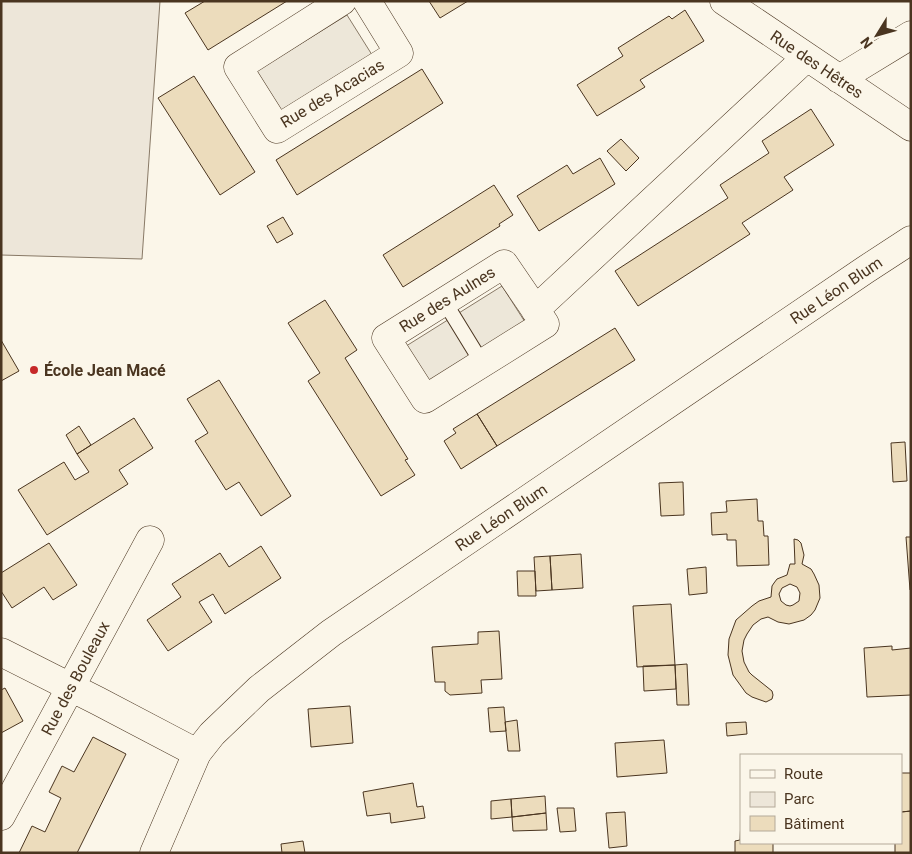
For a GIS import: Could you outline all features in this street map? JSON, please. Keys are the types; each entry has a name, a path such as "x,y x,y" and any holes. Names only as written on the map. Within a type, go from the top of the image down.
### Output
{"street":[{"name":"Rue des Acacias","path":"342,1 238,66 277,129 399,53 367,1"},
{"name":"Rue des Hêtres","path":"724,1 911,127"},
{"path":"839,79 911,35"},
{"path":"535,310 807,57"},
{"name":"Rue Léon Blum","path":"154,853 197,753 212,734 259,689 331,633 911,240"},
{"name":"Rue des Aulnes","path":"504,264 535,310 545,324 425,399 386,338 504,264"},
{"name":"Rue des Bouleaux","path":"1,816 150,540"},
{"path":"1,652 197,753"}],"lane":[{"path":"444,301 482,363"}],"green space":[{"path":"1,1 160,1 142,259 1,255"}],"shaded area":[{"path":"347,15 374,58 281,116 255,72"},
{"path":"502,286 525,322 426,385 403,348"}],"building":[{"path":"205,1 287,1 208,50 185,13"},
{"path":"429,1 468,1 440,18"},
{"path":"685,10 704,41 640,80 645,87 597,116 577,85 623,56 618,48 669,16 672,19"},
{"path":"422,69 443,103 297,195 276,160"},
{"path":"194,76 255,172 220,195 158,98"},
{"path":"811,109 834,145 784,177 793,190 742,223 750,234 638,306 615,271 728,198 720,185 769,153 762,141"},
{"path":"621,139 639,158 626,171 607,151"},
{"path":"600,158 615,184 539,231 517,196 567,165 573,174"},
{"path":"494,185 513,215 499,224 500,226 403,287 383,255"},
{"path":"283,217 293,234 277,243 267,226"},
{"path":"325,300 357,350 345,358 408,459 405,460 415,475 381,496 308,381 320,373 288,323"},
{"path":"615,328 635,360 497,446 477,414"},
{"path":"1,340 19,371 1,381"},
{"path":"219,380 291,496 261,516 239,482 226,490 195,441 208,433 187,399"},
{"path":"477,414 497,446 461,469 444,441 456,433 453,429"},
{"path":"134,418 153,448 119,470 128,484 47,535 18,490 64,462 75,480 89,472 77,454"},
{"path":"79,426 91,445 77,454 66,435"},
{"path":"905,442 907,481 893,482 891,443"},
{"path":"683,482 684,515 661,516 659,483"},
{"path":"757,499 758,521 763,521 764,536 768,536 769,565 737,566 736,540 727,540 727,534 712,535 711,513 727,512 726,501"},
{"path":"906,537 911,537 911,590 910,590"},
{"path":"794,539 801,543 804,555 802,564 811,569 819,585 820,598 815,610 804,620 789,624 778,622 768,617 761,619 753,625 744,640 742,651 744,662 749,672 772,691 772,699 766,702 746,693 733,675 728,655 729,639 736,620 759,601 771,597 774,583 777,579 787,575 790,564 795,564","holes":["790,584 797,587 800,593 799,601 790,606 781,601 779,594 782,588"]},
{"path":"49,543 77,585 53,600 44,587 12,608 1,591 1,573"},
{"path":"261,546 281,578 225,614 213,594 199,602 212,622 168,651 147,620 181,597 172,584 220,553 229,567"},
{"path":"581,554 583,588 552,590 550,556"},
{"path":"550,556 552,590 536,591 534,557"},
{"path":"706,567 707,593 689,595 687,569"},
{"path":"517,571 535,571 536,596 518,596"},
{"path":"671,604 675,665 637,667 633,606"},
{"path":"499,631 502,679 481,680 482,693 450,695 445,691 445,682 435,682 432,647 478,644 478,632"},
{"path":"892,646 892,650 911,648 911,695 867,697 864,648"},
{"path":"687,664 689,705 677,705 675,665"},
{"path":"675,665 676,689 644,691 643,666"},
{"path":"5,688 23,721 1,733 1,690"},
{"path":"350,706 353,743 311,747 308,709"},
{"path":"504,707 506,731 490,732 488,708"},
{"path":"517,720 520,751 508,751 505,722"},
{"path":"746,722 747,734 727,736 726,723"},
{"path":"93,737 126,754 77,853 19,853 32,826 45,832 61,798 49,792 62,766 74,772"},
{"path":"664,740 667,773 617,777 615,743"},
{"path":"902,773 911,773 911,811 902,812"},
{"path":"413,783 417,807 423,806 425,818 391,823 390,813 367,816 363,792"},
{"path":"545,796 546,813 512,817 511,799"},
{"path":"511,799 512,817 491,819 491,801"},
{"path":"557,808 574,808 576,831 560,832"},
{"path":"911,811 911,853 895,853 895,844 902,844 902,812"},
{"path":"625,812 627,846 609,848 606,813"},
{"path":"546,813 547,830 513,831 512,817"},
{"path":"740,840 740,844 773,844 773,853 735,853 735,841"},
{"path":"303,841 305,853 282,853 281,844"}],"place":[{"name":"École Jean Macé","path":"34,370"}]}
